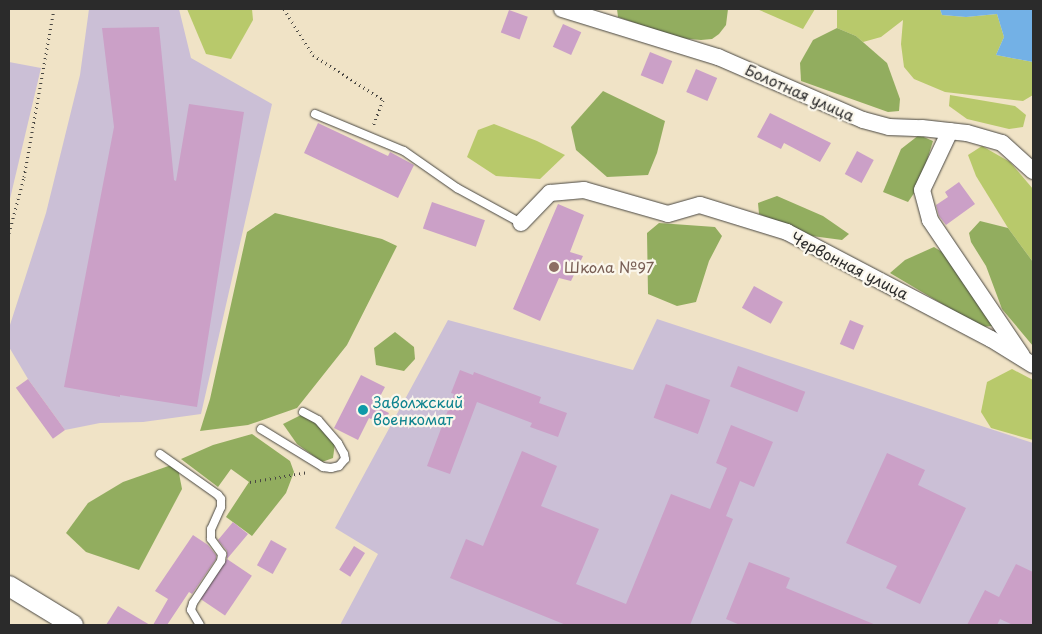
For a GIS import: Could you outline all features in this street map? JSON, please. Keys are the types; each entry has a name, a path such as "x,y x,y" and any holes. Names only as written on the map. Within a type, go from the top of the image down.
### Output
{"street":[{"name":"Болотная улица","path":"562,9 718,57 863,120 889,127 950,130 1002,142 1033,171"},
{"path":"950,130 922,190 930,220 1029,362"},
{"name":"Червонная улица","path":"521,223 550,193 584,190 668,214 700,205 787,232 990,339 1029,362"},
{"path":"9,586 73,625"}],"lane":[{"path":"315,114 404,151 457,188 521,223"},
{"path":"261,429 323,467 332,468 340,466 345,459 338,443 318,420 303,412"},
{"path":"160,454 218,495 221,500 221,507 210,529 212,539 222,554 221,561 193,603 191,610 200,625"}],"path":[{"path":"9,233 24,177 54,9"},
{"path":"284,9 313,55 384,100 369,136"},
{"path":"250,482 313,471"}],"shaded area":[{"path":"89,9 179,9 191,58 272,104 201,414 143,422 100,423 65,430 28,379 9,347 9,328 46,213 80,75"},
{"path":"9,62 41,68 9,203"},
{"path":"657,319 1033,443 1033,625 340,625 378,554 335,528 448,320 633,370"}],"green space":[{"path":"187,9 252,9 253,20 231,59 206,54"},
{"path":"617,9 728,9 726,25 719,34 712,39 701,40 678,38 618,17"},
{"path":"757,9 815,9 803,29"},
{"path":"837,9 940,9 942,15 966,17 997,14 1004,37 996,55 1033,62 1033,95 1023,101 945,92 914,79 904,67 901,44 903,20 881,37 863,42 856,36 837,28"},
{"path":"837,28 856,36 887,63 900,99 899,111 888,112 801,81 800,63 813,40"},
{"path":"603,91 665,121 657,153 648,175 607,177 576,150 571,127"},
{"path":"950,95 1015,106 1026,115 1023,127 1009,129 967,119 949,106"},
{"path":"494,124 537,141 565,155 540,179 496,176 467,157 478,130"},
{"path":"919,135 933,141 919,186 908,202 883,192 901,149"},
{"path":"982,146 1010,162 1033,189 1033,262 1008,228 976,176 968,155"},
{"path":"777,196 823,216 849,234 842,240 812,236 759,214 758,203"},
{"path":"275,213 382,239 397,246 347,345 297,408 248,425 200,431 210,399 247,232"},
{"path":"980,221 1008,228 1033,262 1033,346 1002,309 986,266 971,242 969,233"},
{"path":"659,223 715,227 722,236 709,261 696,302 677,306 648,294 647,233"},
{"path":"934,247 947,255 993,326 981,327 890,273 905,260"},
{"path":"395,332 414,347 415,359 404,371 376,365 374,348"},
{"path":"1012,369 1033,380 1033,440 991,428 981,412 987,382"},
{"path":"303,414 319,424 335,443 333,458 322,462 297,444 283,424"},
{"path":"252,434 290,461 294,472 286,493 252,536 226,517 249,482 231,469 218,487 181,459 213,445"},
{"path":"177,463 182,489 139,570 86,552 66,533 88,503 123,482"}],"water":[{"path":"940,9 1033,9 1033,62 996,55 1004,37 997,14 966,17 942,15"}],"building":[{"path":"509,10 528,17 520,39 501,33"},
{"path":"563,24 581,32 571,55 553,47"},
{"path":"159,27 174,180 176,181 189,104 244,112 197,407 120,395 120,397 64,387 114,127 102,28"},
{"path":"650,52 672,61 663,84 641,75"},
{"path":"696,69 717,78 707,101 686,92"},
{"path":"770,113 831,143 820,162 784,143 781,149 757,137"},
{"path":"318,123 388,156 390,152 414,165 398,198 304,153"},
{"path":"857,151 874,160 862,183 845,174"},
{"path":"959,182 975,204 946,225 939,216 936,205 948,197 945,192"},
{"path":"432,202 485,220 476,247 423,228"},
{"name":"Школа №97","path":"558,204 584,215 570,252 583,256 571,281 559,278 540,321 513,309"},
{"path":"754,286 783,302 771,324 742,308"},
{"path":"850,320 864,326 854,350 840,344"},
{"path":"738,366 805,392 797,412 730,387"},
{"path":"460,370 473,375 474,372 541,397 539,403 567,413 558,437 530,427 532,423 477,402 450,474 427,466 454,394 451,393"},
{"name":"Заволжский военкомат","path":"361,375 385,387 375,406 389,413 383,425 369,418 358,440 334,428"},
{"path":"28,379 65,430 53,439 16,388"},
{"path":"666,384 710,400 698,434 654,418"},
{"path":"731,425 773,442 754,487 740,481 726,516 733,519 690,625 566,625 450,578 466,539 483,546 522,451 557,466 541,506 599,529 576,584 626,604 671,494 710,509 727,468 716,463"},
{"path":"887,453 925,470 918,485 966,508 920,604 886,588 897,566 846,543"},
{"path":"233,522 248,534 227,559 227,551 218,540"},
{"path":"193,535 208,545 216,555 216,559 192,594 189,592 167,625 153,625 168,599 155,591"},
{"path":"271,540 287,549 273,574 257,565"},
{"path":"354,546 365,553 350,577 339,570"},
{"path":"227,559 252,576 225,616 200,599"},
{"path":"749,562 790,578 786,588 876,625 740,625 726,619"},
{"path":"1016,564 1033,572 1033,625 1013,625 1000,619 997,625 967,625 985,590 999,597"},
{"path":"118,606 150,625 106,625"}],"place":[{"name":"Школа №97","path":"554,267"},
{"name":"Заволжский военкомат","path":"363,410"}]}
